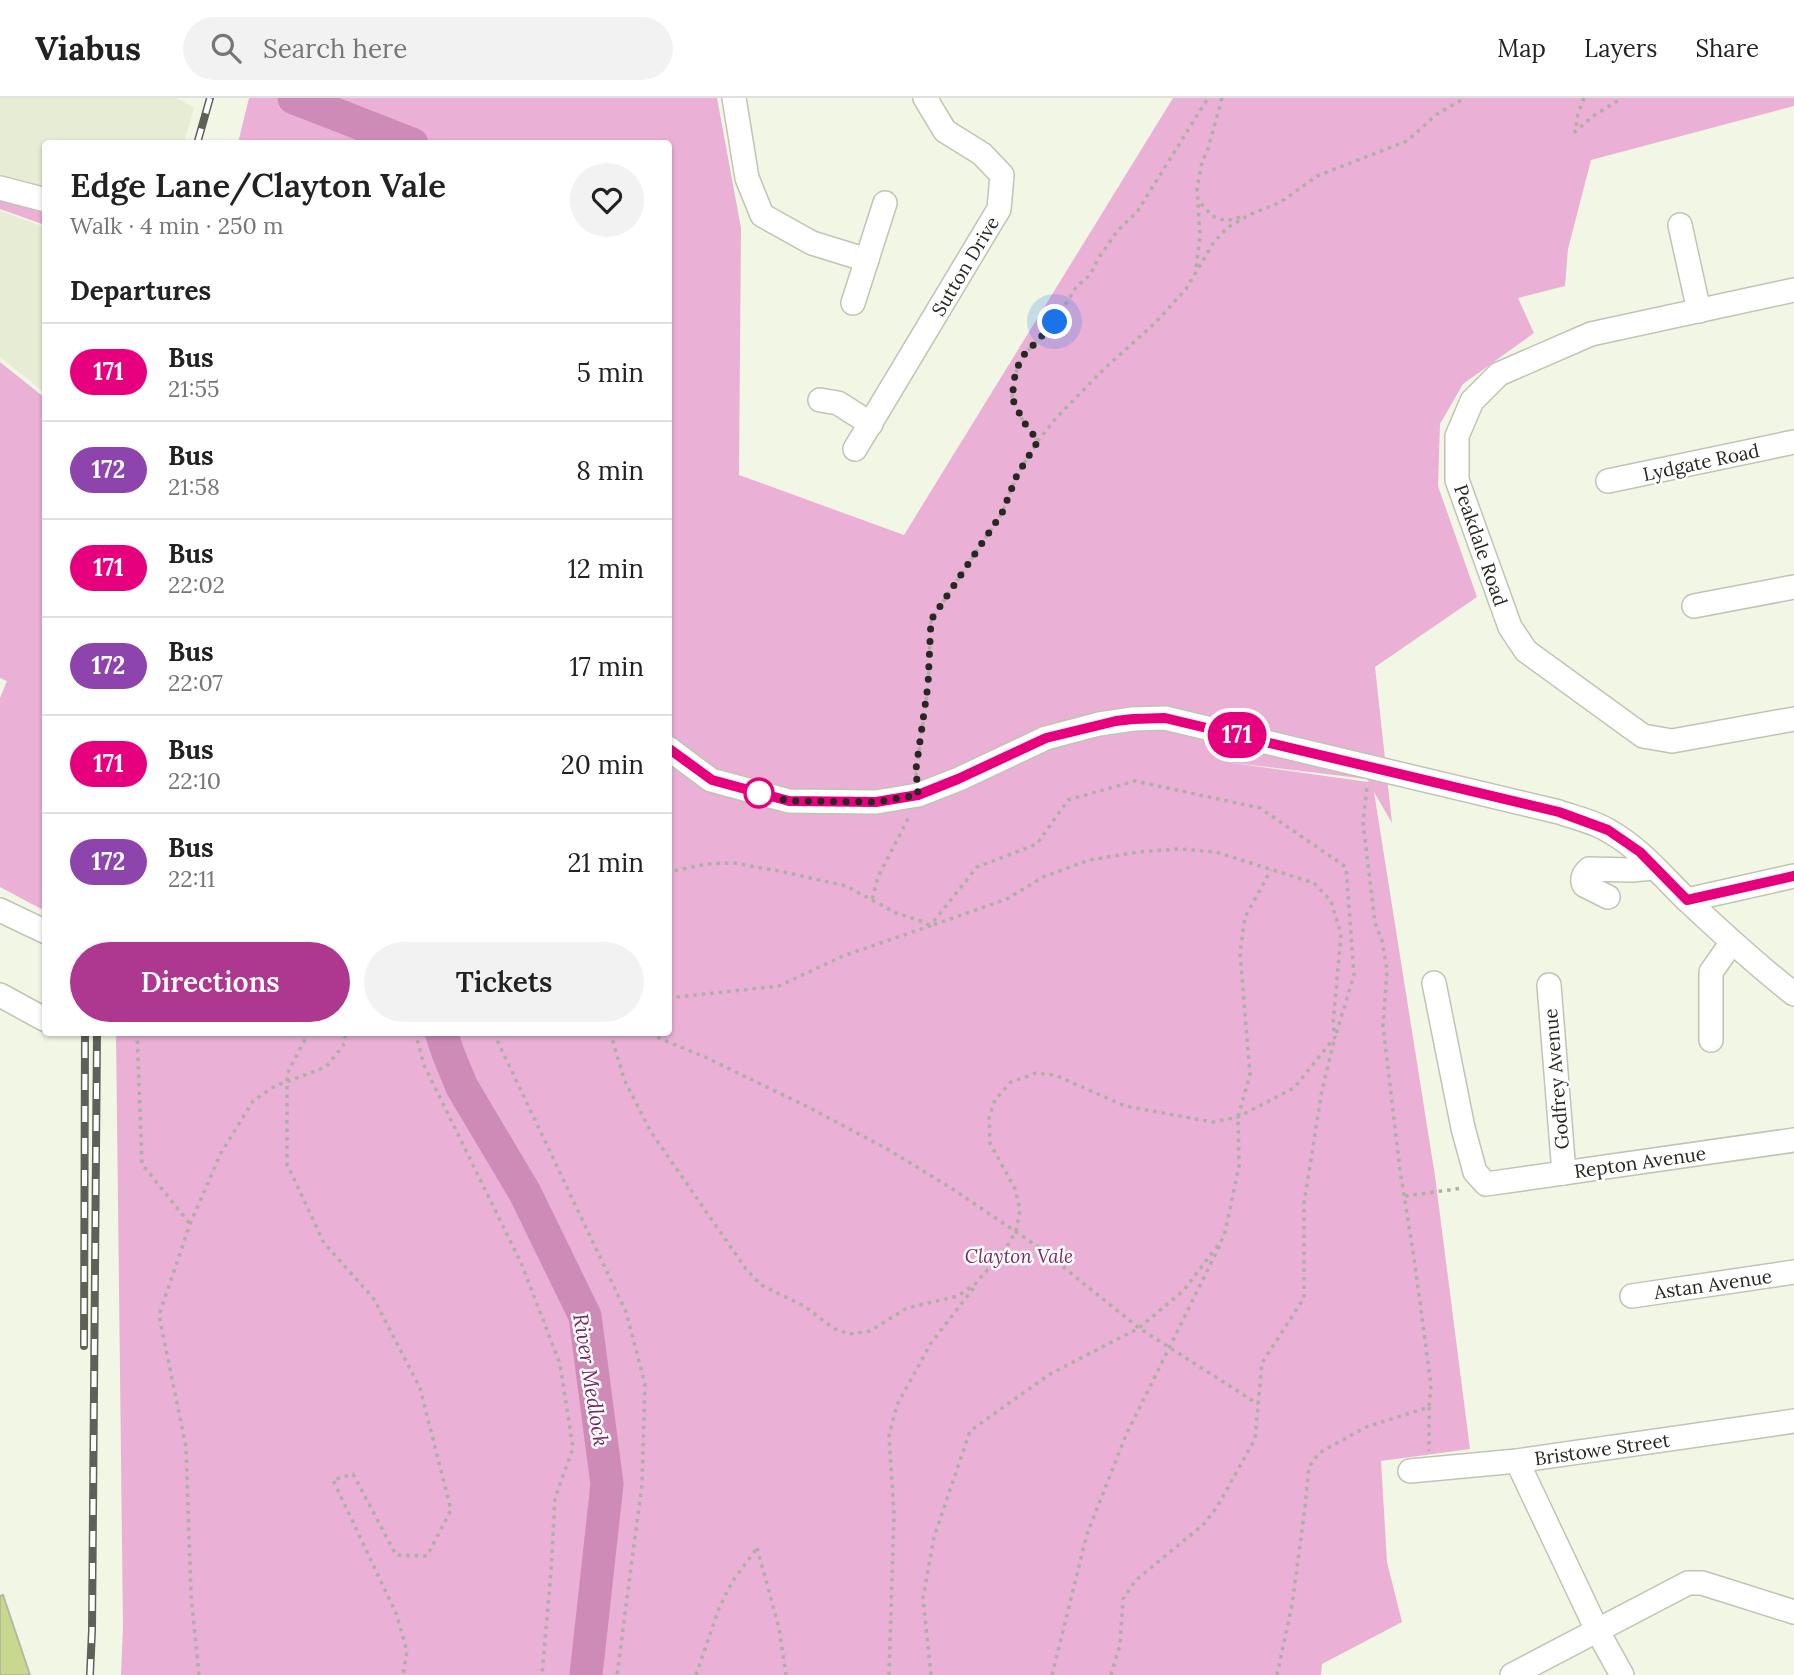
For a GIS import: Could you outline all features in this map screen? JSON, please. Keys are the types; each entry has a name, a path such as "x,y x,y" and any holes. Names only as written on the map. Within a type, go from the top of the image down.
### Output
{"street":[{"path":"734,98 747,178 762,215 812,243 867,260"},
{"name":"Sutton Drive","path":"855,449 999,209 1002,175 982,154 945,131 925,98"},
{"path":"0,188 42,199"},
{"path":"853,303 885,203"},
{"path":"1680,225 1699,311"},
{"name":"Peakdale Road","path":"1794,290 1591,334 1499,374 1472,401 1457,436 1457,480 1510,627 1526,650 1643,736 1672,741 1794,719"},
{"path":"820,400 838,403 871,424"},
{"name":"Lydgate Road","path":"1608,481 1793,449"},
{"path":"1694,606 1794,587"},
{"path":"672,751 712,780 789,801 876,802 918,795 1046,738 1099,724 1165,718 1559,812 1608,830 1640,852 1732,942 1794,994"},
{"path":"1608,897 1584,886 1583,876 1588,869 1655,868"},
{"path":"1687,900 1794,876"},
{"path":"2,917 42,931"},
{"path":"1711,1040 1711,972 1732,942"},
{"path":"1434,983 1463,1128 1475,1171 1486,1184"},
{"name":"Godfrey Avenue","path":"1549,985 1564,1173"},
{"path":"0,995 42,1018"},
{"name":"Repton Avenue","path":"1486,1184 1794,1140"},
{"name":"Astan Avenue","path":"1632,1296 1794,1272"},
{"name":"Bristowe Street","path":"1421,1470 1517,1461 1794,1422"},
{"path":"1517,1461 1597,1630 1622,1675"},
{"path":"1512,1675 1688,1583 1702,1583 1794,1612"}],"path":[{"path":"1038,441 1023,421 1012,398 1015,375 1021,358 1055,322 1076,287 1090,275 1118,230 1137,212 1209,98"},
{"path":"1195,271 1200,237 1196,188 1222,98"},
{"path":"1198,200 1212,216 1226,221 1249,215 1281,202 1317,176 1408,141 1437,114 1465,98"},
{"path":"1584,98 1575,132 1593,116 1622,98"},
{"path":"872,899 878,877 918,795 916,769 928,685 931,620 1002,513 1017,475 1056,418 1104,369 1156,322 1186,289 1214,242 1228,227 1249,215"},
{"path":"1370,767 1363,822 1375,923 1382,941 1387,970 1383,1026 1431,1385 1429,1450 1421,1470"},
{"path":"930,926 977,867 1037,844 1068,800 1135,781 1260,808 1346,867 1354,975 1322,1090 1304,1203 1304,1298 1262,1363 1255,1439 1217,1507 1204,1524 1136,1580 1124,1599 1120,1645 1111,1675"},
{"path":"611,1036 624,1079 652,1132 746,1269 761,1285 804,1306 833,1328 849,1334 870,1331 907,1308 958,1296 975,1284 1005,1250 1016,1231 1020,1210 1015,1189 990,1143 989,1118 995,1100 1011,1082 1036,1073 1055,1075 1125,1107 1212,1122 1238,1117 1294,1088 1335,1037 1333,1024 1341,934 1331,901 1314,883 1216,852 1179,849 1138,852 1089,860 1043,877 1007,899 843,956 779,986 672,998"},
{"path":"672,871 707,864 734,863 784,872 846,886 896,913 930,926"},
{"path":"1052,1675 1087,1534 1126,1435 1224,1237 1239,1166 1238,1117 1250,1075 1240,953 1245,917 1271,870"},
{"path":"138,1036 142,1164 190,1224"},
{"path":"307,1036 287,1074 287,1164 324,1243 374,1299 420,1388 451,1510 427,1556 396,1555 353,1474 333,1480 396,1613 407,1651 403,1675"},
{"path":"199,1675 191,1595 186,1447 159,1315 190,1224 221,1153 253,1101 275,1086 326,1067 343,1046 345,1036"},
{"path":"416,1036 425,1065 522,1265 561,1364 573,1448 555,1499 542,1675"},
{"path":"498,1036 498,1042 626,1312 645,1384 642,1484 617,1675"},
{"path":"654,1036 705,1057 889,1150 1016,1231 1139,1328 1258,1404"},
{"path":"1405,1196 1486,1184"},
{"path":"931,1675 923,1598 934,1537 970,1431 1051,1374 1139,1328 1184,1290 1224,1237"},
{"path":"890,1675 894,1514 889,1435 897,1405 931,1343 992,1265"},
{"path":"1277,1675 1292,1605 1308,1467 1318,1452 1366,1427 1429,1407"},
{"path":"696,1675 719,1608 732,1582 757,1548 779,1628 786,1675"}],"shaded area":[{"path":"0,98 177,98 194,108 185,140 42,140 42,189 0,177"},
{"path":"0,211 42,226 42,391 0,357"}],"green space":[{"name":"Clayton Vale","path":"249,98 717,98 741,228 739,475 904,535 1173,98 1794,98 1794,106 1591,160 1568,249 1565,286 1518,298 1534,333 1463,384 1440,424 1438,486 1477,597 1375,667 1392,823 1374,792 1435,1176 1470,1449 1381,1461 1387,1562 1402,1622 1322,1664 1321,1675 121,1675 123,1627 116,1036 672,1036 672,140 239,140","holes":["1226,762 1367,779 1369,782"]},
{"path":"0,195 42,209 42,224 0,209"},
{"path":"0,362 42,396 42,909 0,887 0,698 7,681 0,678"}],"building":[{"path":"3,1595 30,1675 0,1675 0,1596"}],"waterway":[{"name":"River Medlock","path":"294,98 402,140"},
{"name":"River Medlock","path":"442,1036 462,1087 525,1193 585,1316 607,1484 586,1675"}],"railway":[{"path":"198,140 210,98"},
{"path":"84,1346 85,1036"},
{"path":"90,1675 97,1036"}],"bus line":[{"name":"171","path":"672,751 712,780 789,801 876,802 918,795 1046,738 1116,721 1165,718 1559,812 1608,830 1640,852 1687,900 1794,876"}],"route":[{"path":"759,793 789,801 876,802 918,795 916,769 928,685 931,620 1002,513 1017,475 1038,441 1023,421 1012,398 1015,375 1021,358 1055,322"}]}
